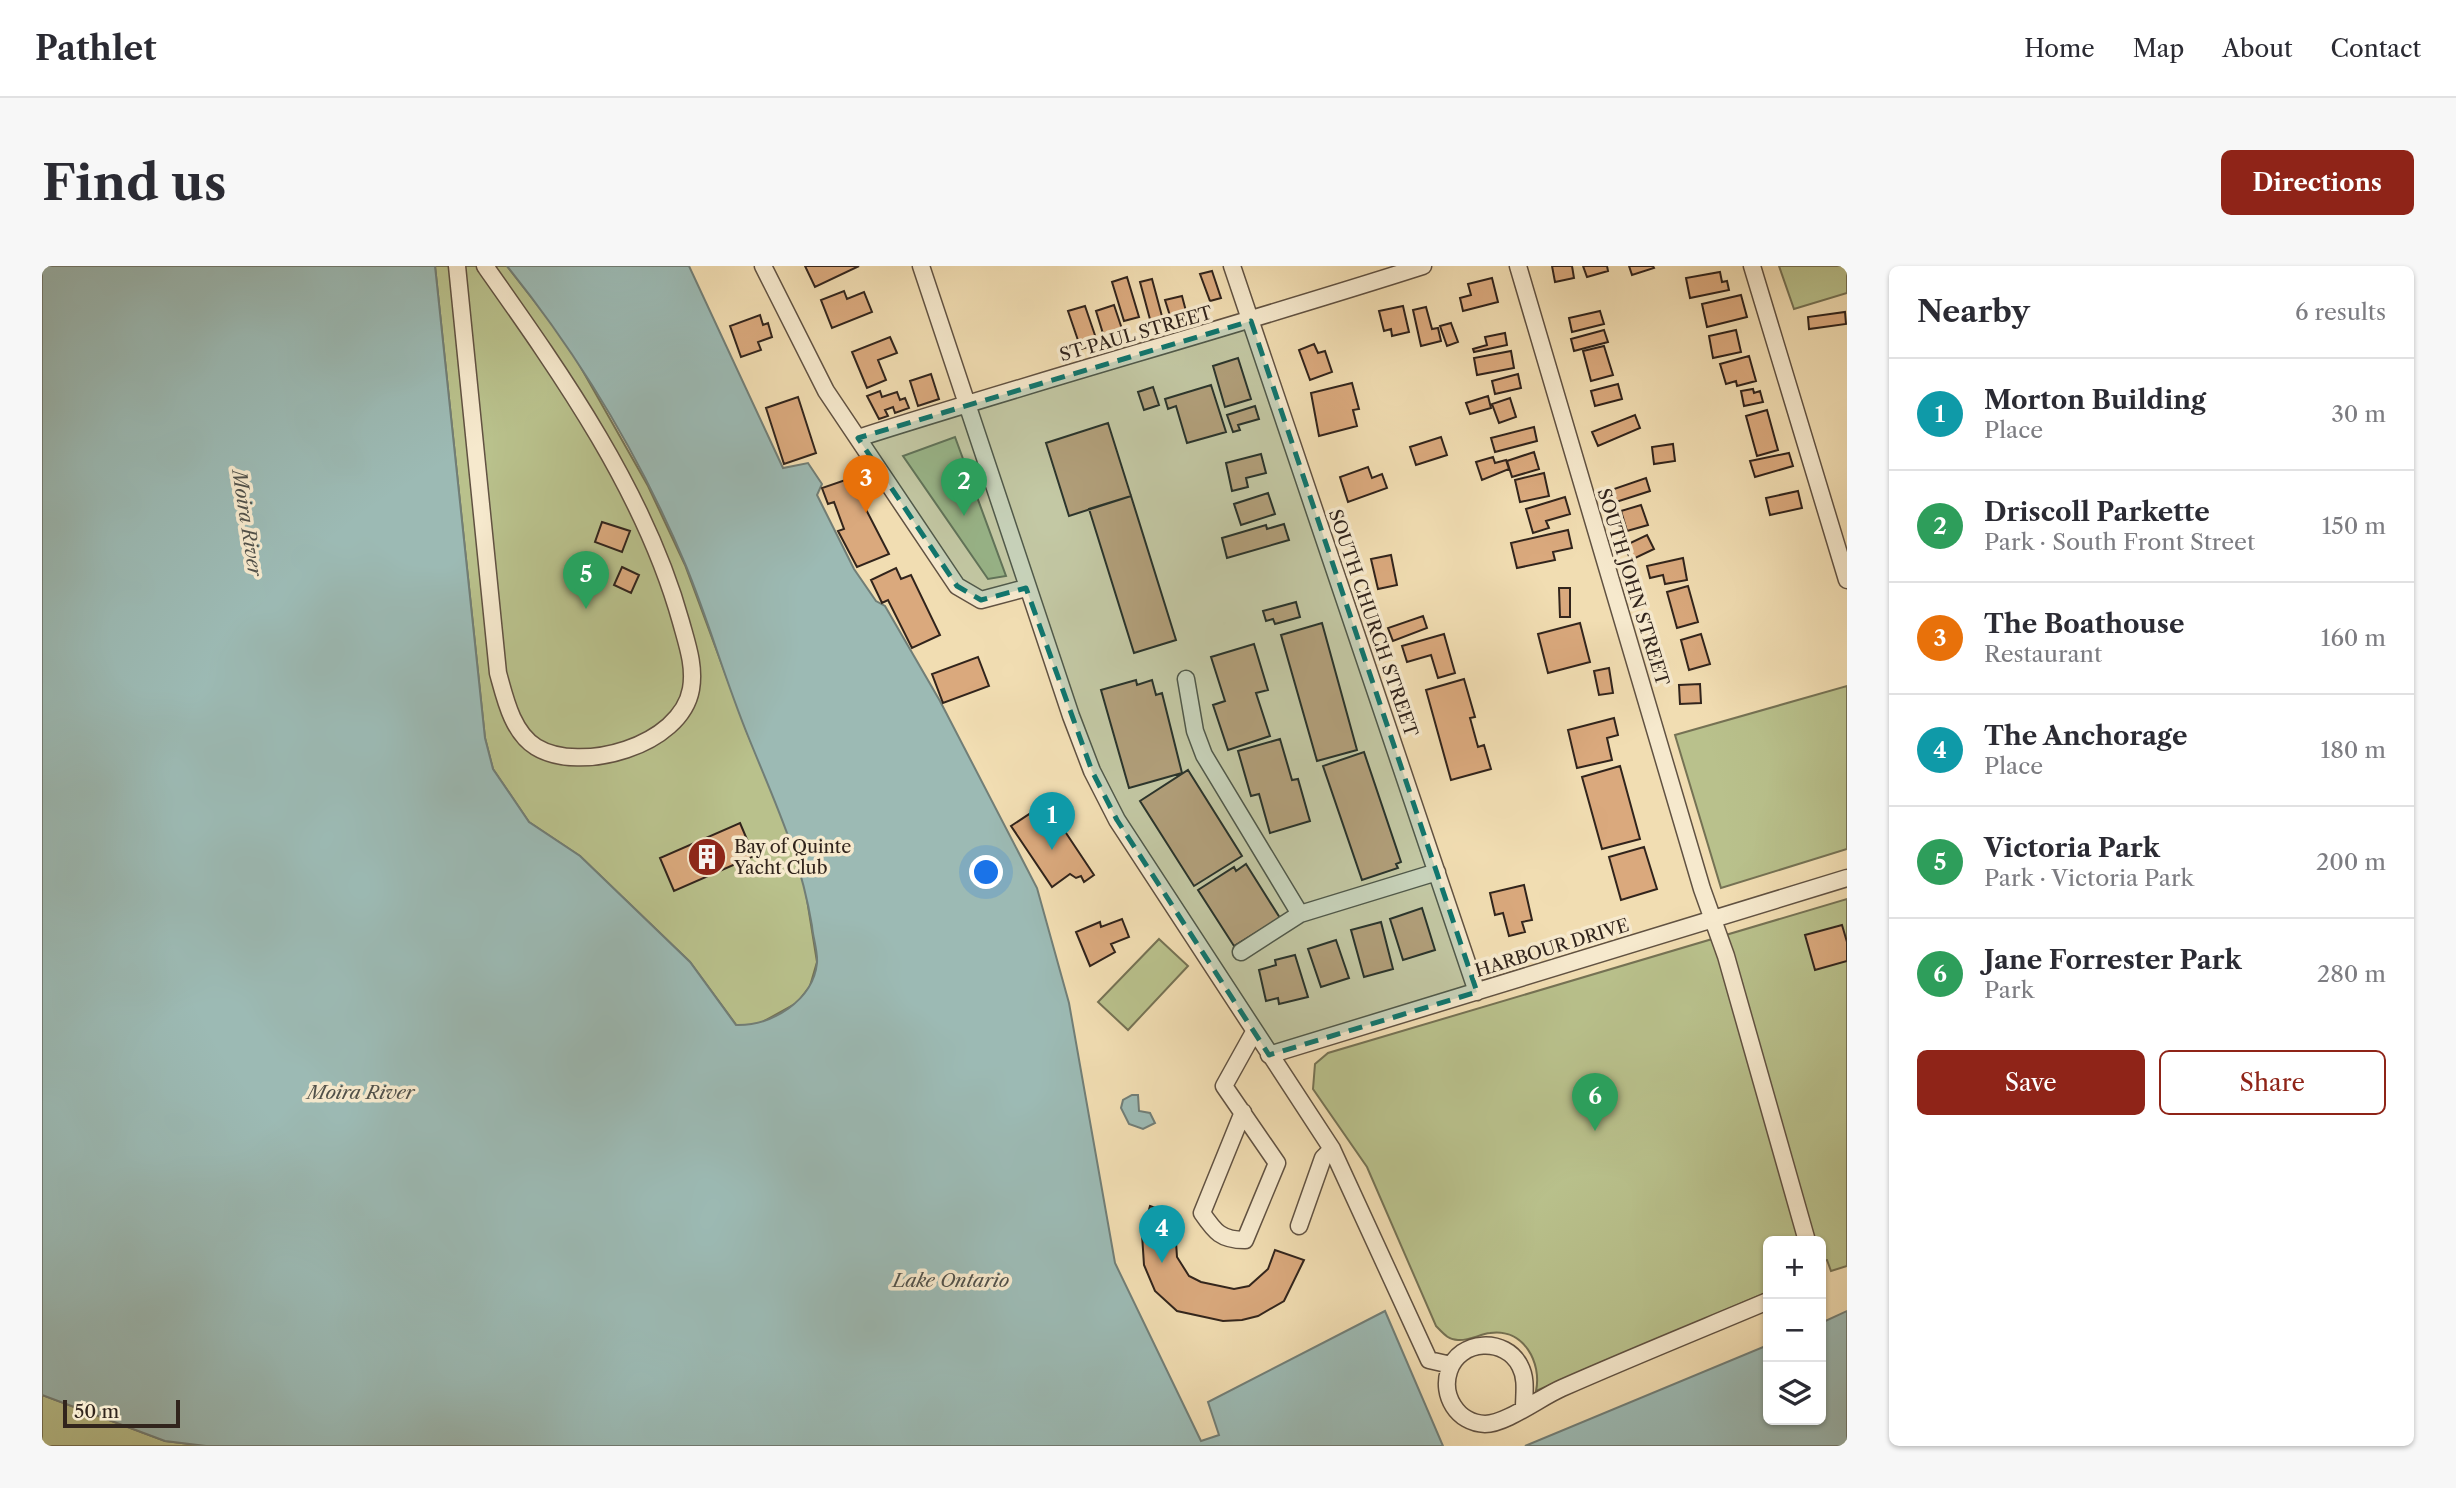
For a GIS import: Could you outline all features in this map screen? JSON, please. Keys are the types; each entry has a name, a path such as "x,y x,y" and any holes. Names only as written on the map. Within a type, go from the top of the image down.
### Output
{"street":[{"path":"457,266 498,673 509,713 533,746 555,756 583,759 626,750 656,736 677,716 691,692 692,662 672,591 638,509 556,365 485,266"},
{"path":"764,266 827,391 957,586 981,600 1026,588"},
{"path":"921,266 1026,588 1092,771 1117,820 1332,1149 1429,1360 1451,1366"},
{"name":"SOUTH CHURCH STREET","path":"1232,266 1477,992"},
{"name":"ST PAUL STREET","path":"859,438 966,403 1251,321 1423,266"},
{"name":"SOUTH JOHN STREET","path":"1518,266 1806,1236"},
{"path":"1752,266 1847,580"},
{"path":"1186,679 1195,731 1204,755 1300,914"},
{"path":"1241,952 1300,914 1437,872"},
{"name":"HARBOUR DRIVE","path":"1269,1055 1847,878"},
{"path":"1243,1112 1202,1213 1217,1236 1230,1240 1245,1240 1277,1163 1243,1112 1224,1086 1235,1060 1254,1032"},
{"path":"1299,1226 1323,1158 1332,1149"},
{"path":"1524,1408 1525,1379 1520,1364 1511,1354 1485,1345 1470,1348 1451,1366 1447,1392 1461,1415 1485,1424 1498,1422 1559,1390 1763,1303"}],"highlighted area":[{"path":"1251,321 1477,992 1269,1055 1117,820 1092,771 1026,588 981,600 957,586 858,438"}],"green space":[{"path":"435,266 507,266 567,343 648,486 685,565 748,735 791,836 805,887 817,962 810,986 797,1003 757,1025 737,1026 690,962 580,856 529,822 493,769 485,738"},
{"path":"1779,266 1847,266 1847,293 1794,309"},
{"path":"955,437 1006,576 988,579 903,456"},
{"path":"1847,686 1847,849 1721,888 1675,735"},
{"path":"1847,899 1847,1266 1831,1271 1826,1260 1826,1236 1763,1236 1763,1294 1536,1391 1533,1359 1521,1342 1512,1336 1490,1333 1458,1340 1443,1334 1436,1326 1367,1167 1313,1089 1315,1064 1328,1053"},
{"path":"1159,939 1188,966 1128,1030 1098,1002"},
{"path":"42,1395 165,1441 206,1446 42,1446"}],"water":[{"name":"Moira River","path":"42,266 435,266 485,738 493,769 529,822 580,856 690,962 736,1025 763,1021 788,1009 808,989 814,977 816,950 801,875 686,566 649,486 584,372 507,266 689,266 783,468 808,463 822,484 817,495 854,569 876,601 885,606 940,701 1037,888 1069,1003 1115,1263 1201,1441 1219,1435 1208,1402 1385,1311 1443,1446 206,1446 165,1441 42,1395"},
{"path":"1138,1095 1139,1111 1150,1113 1155,1123 1143,1129 1129,1124 1121,1108 1123,1100"},
{"path":"1847,1311 1847,1446 1525,1446 1763,1347 1763,1425 1826,1425 1826,1321"}],"building":[{"path":"805,266 859,266 815,287"},
{"path":"1552,266 1572,266 1574,278 1555,282"},
{"path":"1583,266 1607,266 1608,271 1587,277"},
{"path":"1629,266 1653,266 1654,268 1632,275"},
{"path":"1212,271 1221,298 1210,301 1200,274"},
{"path":"1720,272 1722,282 1727,281 1729,290 1690,298 1686,278"},
{"path":"1127,277 1139,317 1124,321 1112,282"},
{"path":"1492,278 1498,302 1463,311 1460,298 1471,295 1468,284"},
{"path":"1152,279 1163,320 1151,323 1140,282"},
{"path":"844,291 847,299 864,292 872,312 832,328 821,300"},
{"path":"1741,295 1747,317 1707,327 1702,304"},
{"path":"1182,296 1187,315 1171,319 1165,300"},
{"path":"1114,305 1124,335 1105,340 1096,311"},
{"path":"1085,306 1098,344 1081,349 1068,311"},
{"path":"1403,306 1409,332 1392,336 1391,329 1384,331 1379,311"},
{"path":"1426,307 1432,329 1438,328 1441,341 1421,346 1413,310"},
{"path":"1600,311 1604,324 1572,332 1569,318"},
{"path":"1845,312 1846,324 1809,329 1808,317"},
{"path":"760,315 763,325 768,323 772,337 758,342 761,350 741,357 730,326"},
{"path":"1451,323 1458,342 1447,346 1440,326"},
{"path":"1604,330 1608,342 1574,351 1571,339"},
{"path":"1736,330 1741,352 1713,358 1709,336"},
{"path":"1505,333 1507,345 1474,352 1473,349 1487,345 1485,337"},
{"path":"890,337 897,353 878,360 886,380 867,388 852,352"},
{"path":"1314,344 1318,353 1325,351 1332,372 1310,380 1299,350"},
{"path":"1604,346 1613,375 1591,381 1583,351"},
{"path":"1511,351 1514,368 1477,375 1474,358"},
{"path":"1749,356 1756,381 1737,386 1736,381 1726,384 1720,364"},
{"path":"1238,358 1251,399 1225,407 1213,366"},
{"path":"931,374 939,399 918,406 910,381"},
{"path":"1518,374 1521,388 1495,394 1492,381"},
{"path":"1352,383 1359,409 1353,410 1357,426 1319,436 1311,393"},
{"path":"1618,384 1622,399 1595,406 1591,391"},
{"path":"1211,385 1226,432 1187,443 1176,406 1168,409 1165,399"},
{"path":"1153,387 1159,405 1144,410 1138,392"},
{"path":"1753,389 1754,393 1760,391 1763,402 1744,406 1741,391"},
{"path":"880,391 882,397 897,392 900,400 905,398 909,408 895,413 893,407 885,410 888,416 879,419 867,396"},
{"path":"1488,396 1491,408 1470,414 1466,403"},
{"path":"798,397 816,453 784,464 766,408"},
{"path":"1510,398 1516,417 1499,423 1492,404"},
{"path":"1255,406 1259,419 1238,425 1240,430 1233,432 1227,415"},
{"path":"1767,410 1778,450 1757,456 1746,416"},
{"path":"1635,415 1640,428 1598,446 1592,432"},
{"path":"1108,423 1131,496 1069,516 1046,443"},
{"path":"1534,427 1537,441 1495,452 1491,438"},
{"path":"1441,437 1447,455 1416,465 1410,447"},
{"path":"1673,444 1675,461 1654,464 1652,447"},
{"path":"1534,452 1539,469 1512,477 1507,461"},
{"path":"1789,453 1793,466 1755,477 1750,461"},
{"path":"1261,454 1266,473 1246,478 1248,487 1232,491 1226,463"},
{"path":"1493,457 1495,463 1506,460 1509,469 1482,480 1476,462"},
{"path":"1368,467 1372,478 1382,474 1387,488 1348,502 1340,477"},
{"path":"1544,473 1549,496 1520,502 1515,480"},
{"path":"857,476 863,492 858,494 889,554 857,567 838,531 844,529 834,502 828,504 822,488"},
{"path":"1646,478 1650,491 1616,502 1611,490"},
{"path":"1798,491 1802,508 1770,515 1766,498"},
{"path":"1268,493 1275,514 1241,525 1234,504"},
{"path":"1131,496 1176,640 1134,653 1089,509"},
{"path":"1565,497 1570,514 1546,521 1549,528 1533,533 1526,509"},
{"path":"1641,505 1648,525 1627,531 1621,511"},
{"path":"602,522 630,531 622,552 595,542"},
{"path":"1284,524 1289,540 1227,558 1222,538 1266,525 1267,529"},
{"path":"1568,530 1572,548 1553,552 1555,560 1517,568 1511,543"},
{"path":"1647,535 1654,549 1631,560 1624,546"},
{"path":"1391,555 1397,585 1378,589 1371,559"},
{"path":"1683,558 1687,580 1665,584 1663,575 1650,578 1647,566"},
{"path":"622,567 639,575 631,593 614,585"},
{"path":"896,568 901,579 911,575 940,635 912,648 888,600 882,603 871,580"},
{"path":"1688,586 1698,622 1677,628 1667,592"},
{"path":"1559,588 1570,588 1570,617 1560,617"},
{"path":"1296,602 1300,617 1275,624 1273,619 1266,621 1263,611"},
{"path":"1423,616 1427,628 1393,641 1388,628"},
{"path":"1322,623 1357,750 1317,761 1281,635"},
{"path":"1580,623 1590,662 1548,673 1538,634"},
{"path":"1444,634 1455,673 1438,678 1431,655 1407,662 1402,646"},
{"path":"1701,634 1710,664 1689,670 1681,640"},
{"path":"1254,644 1268,690 1256,693 1270,736 1228,750 1213,705 1225,701 1211,657"},
{"path":"978,657 989,686 943,703 932,674"},
{"path":"1609,668 1613,693 1599,695 1594,671"},
{"path":"1464,679 1475,717 1470,718 1478,747 1484,745 1491,769 1451,780 1426,690"},
{"path":"1136,680 1137,685 1152,680 1156,695 1162,693 1182,773 1129,788 1101,690"},
{"path":"1700,684 1701,703 1680,704 1679,685"},
{"path":"1614,718 1618,735 1607,738 1612,760 1577,768 1568,730"},
{"path":"1280,739 1292,780 1298,779 1310,821 1270,833 1259,794 1251,796 1238,751"},
{"path":"1364,752 1401,862 1396,864 1398,868 1362,880 1323,766"},
{"path":"1620,766 1640,839 1602,849 1582,777"},
{"path":"1188,770 1242,856 1194,886 1140,801"},
{"path":"1046,803 1094,875 1084,882 1081,876 1076,878 1070,874 1052,887 1011,826"},
{"name":"Bay of Quinte Yacht Club","path":"740,823 754,856 674,891 660,858"},
{"path":"1644,847 1657,889 1621,900 1609,857"},
{"path":"1246,864 1280,918 1234,946 1198,890 1234,867 1236,871"},
{"path":"1524,885 1532,920 1522,922 1525,932 1509,936 1503,913 1495,915 1490,893"},
{"path":"1422,908 1435,950 1403,960 1390,919"},
{"path":"1122,919 1129,937 1111,944 1115,952 1090,966 1076,932 1100,922 1101,927"},
{"path":"1381,922 1393,969 1364,977 1351,930"},
{"path":"1842,925 1847,942 1847,961 1815,970 1805,935"},
{"path":"1336,940 1349,978 1321,987 1308,949"},
{"path":"1295,955 1308,997 1279,1004 1278,998 1266,1001 1259,970 1276,965 1275,960"},
{"path":"1150,1206 1180,1217 1176,1242 1177,1257 1189,1276 1201,1282 1234,1289 1249,1286 1268,1269 1275,1250 1304,1260 1284,1301 1258,1316 1242,1320 1223,1321 1177,1311 1155,1291 1144,1265 1142,1234"}],"place":[{"name":"The Boathouse","path":"866,513"},
{"name":"Driscoll Parkette","path":"964,516"},
{"name":"Victoria Park","path":"586,609"},
{"name":"Morton Building","path":"1052,850"},
{"name":"Bay of Quinte Yacht Club","path":"707,857"},
{"name":"Jane Forrester Park","path":"1595,1131"},
{"name":"The Anchorage","path":"1162,1263"}],"water label":[{"name":"Lake Ontario","path":"951,1280"}]}
